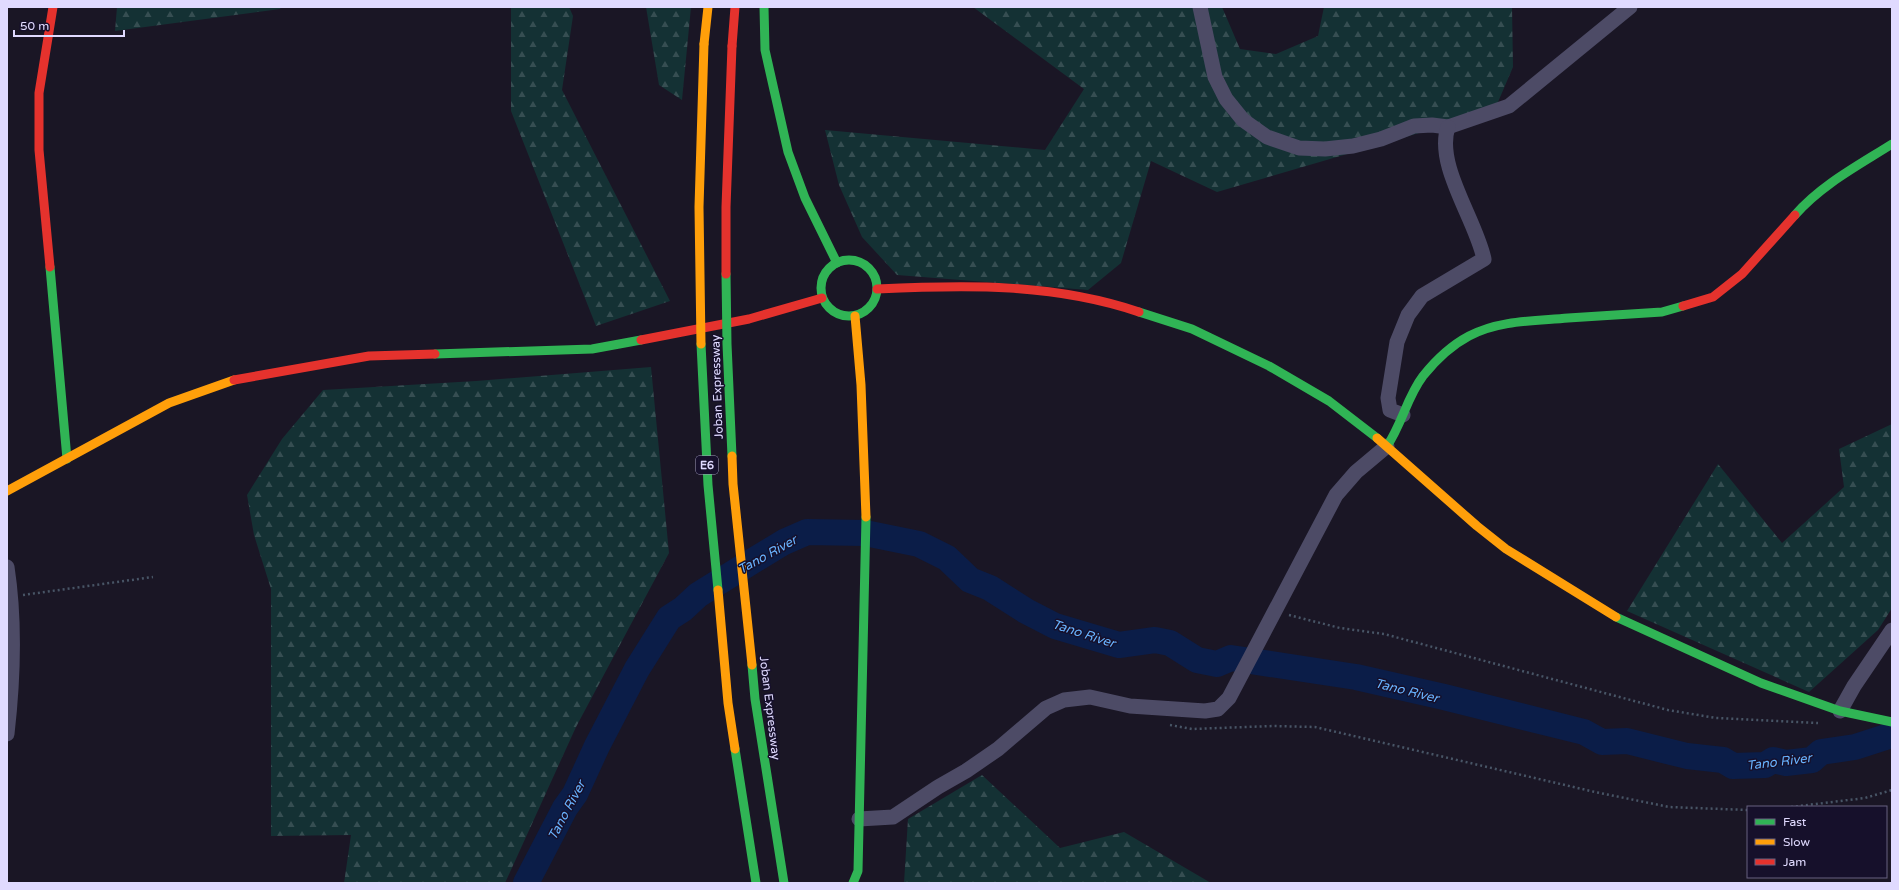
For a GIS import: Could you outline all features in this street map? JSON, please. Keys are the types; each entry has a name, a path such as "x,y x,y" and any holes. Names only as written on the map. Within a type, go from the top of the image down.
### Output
{"main road":[{"path":"53,7 39,93 39,150 67,459"},
{"name":"Joban Expressway","path":"708,7 704,44 699,207 701,352 708,485 728,703 756,883"},
{"name":"Joban Expressway","path":"735,7 732,46 726,214 727,344 733,484 755,699 784,883"},
{"path":"764,7 765,50 788,152 805,198 837,263"},
{"path":"1387,446 1396,433 1413,390 1424,375 1450,348 1469,336 1490,328 1515,322 1662,312 1713,297 1742,274 1802,207 1834,182 1892,144"},
{"path":"853,260 868,267 873,273 877,289 873,303 862,313 855,316 839,315 832,311 822,298 822,282 825,274 837,263 853,260"},
{"path":"877,289 940,286 1026,288 1107,301 1192,329 1269,366 1329,401 1387,446 1477,526 1506,549 1624,621 1761,682 1840,711 1892,722"},
{"path":"7,491 169,402 228,380 370,356 592,349 749,319 822,298"},
{"path":"853,883 858,871 866,578 866,487 861,369 855,316"}],"street":[{"path":"1200,7 1215,77 1226,99 1243,120 1267,137 1299,148 1325,149 1353,146 1381,139 1414,126 1432,125 1448,127 1509,106 1630,7"},
{"path":"1403,415 1390,410 1388,398 1397,342 1408,315 1422,296 1484,259 1481,244 1449,166 1445,150 1445,136 1448,127"},
{"path":"859,819 893,817 998,749 1046,708 1064,700 1090,697 1130,706 1205,711 1218,709 1229,698 1254,653 1336,495 1356,472 1387,446"},
{"path":"7,566 11,597 10,706 7,734"},
{"path":"1840,711 1854,686 1892,630"}],"path":[{"path":"11,597 153,577"},
{"path":"1275,611 1340,628 1384,634 1668,710 1716,718 1819,723"},
{"path":"1164,724 1192,729 1273,726 1315,727 1595,792 1669,807 1747,810"},
{"path":"1799,806 1865,798 1892,790"}],"green space":[{"path":"117,7 281,7 280,9 115,31"},
{"path":"511,7 569,7 573,16 562,90 670,301 596,326 511,111"},
{"path":"646,7 691,7 682,100 659,85"},
{"path":"973,7 1222,7 1240,49 1276,54 1318,36 1324,7 1512,7 1513,67 1495,109 1450,124 1217,192 1151,161 1121,263 1088,290 897,275 862,237 839,185 825,130 1045,150 1084,89"},
{"path":"651,367 669,553 576,727 505,883 344,883 351,835 271,836 271,589 254,535 247,495 282,439 323,390 476,381"},
{"path":"1892,424 1892,608 1878,630 1809,692 1627,611 1718,464 1782,543 1844,487 1839,449"},
{"path":"982,775 1060,848 1124,832 1211,883 904,883 908,819"}],"waterway":[{"name":"Tano River","path":"526,883 565,808 575,794 597,746 637,669 669,618 683,609 698,595 784,542 807,532 865,533 919,544 947,558 970,580 990,588 1026,611 1055,626 1119,645 1155,640 1170,643 1197,660 1217,664 1231,658 1356,677 1584,732 1602,742 1627,741 1687,756 1723,760 1733,766 1765,765 1773,760 1786,763 1812,760 1821,752 1855,747 1892,735"}],"traffic: fast":[{"path":"764,7 765,50 788,152 805,198 837,263"},
{"path":"1795,215 1805,204 1828,185 1892,144"},
{"path":"844,260 854,260 869,268 875,277 877,288 875,299 869,308 854,316 844,316 833,311 826,304 821,293 821,283 826,272 833,265 844,260"},
{"path":"50,267 67,459"},
{"path":"726,274 727,344 732,456"},
{"path":"1387,446 1397,429 1417,384 1444,354 1469,336 1492,327 1517,322 1662,312 1683,306"},
{"path":"1139,312 1192,329 1269,366 1329,401 1377,438"},
{"path":"435,354 592,349 641,340"},
{"path":"701,344 708,485 718,590"},
{"path":"853,883 858,871 866,517"},
{"path":"1616,617 1761,683 1840,711 1892,722"},
{"path":"752,665 755,699 784,883"},
{"path":"735,749 756,883"}],"traffic: slow":[{"path":"704,44 708,7"},
{"path":"701,344 699,207 704,44"},
{"path":"855,316 861,385 866,517"},
{"path":"7,491 169,403 234,380"},
{"path":"1377,438 1477,526 1506,549 1616,617"},
{"path":"732,456 733,484 752,665"},
{"path":"718,590 728,703 735,749"}],"traffic: jam":[{"path":"50,267 39,150 39,93 53,7"},
{"path":"732,46 735,7"},
{"path":"726,274 726,207 732,46"},
{"path":"1683,306 1713,297 1742,274 1795,215"},
{"path":"877,289 944,287 1010,288 1074,296 1139,312"},
{"path":"641,340 749,319 822,298"},
{"path":"234,380 369,356 435,354"}]}
